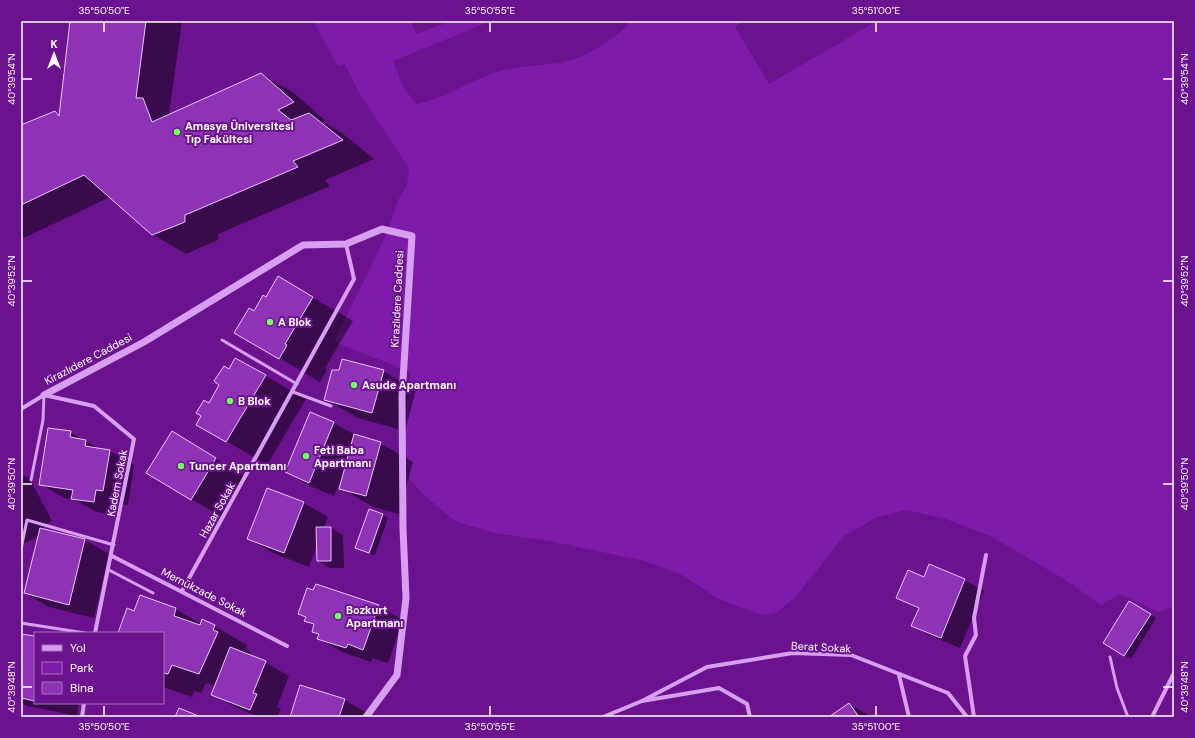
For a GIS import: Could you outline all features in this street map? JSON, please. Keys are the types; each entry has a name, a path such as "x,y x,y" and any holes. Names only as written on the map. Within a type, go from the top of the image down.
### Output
{"street":[{"name":"Kirazlıdere Caddesi","path":"44,395 144,342 303,245 346,244 382,229 412,236 402,396 403,528 406,598 397,675 366,717"},
{"name":"Hazar Sokak","path":"182,592 354,279 346,244"},
{"path":"21,409 44,395"},
{"name":"Kadem Sokak","path":"44,395 94,406 134,439 112,556 95,632"},
{"path":"974,717 965,656 976,635 974,618 986,555"},
{"name":"Memükzade Sokak","path":"112,556 287,646"},
{"name":"Berat Sokak","path":"642,701 707,667 793,653 851,655 899,676 948,693 967,717"},
{"path":"1152,717 1174,673"},
{"path":"899,676 909,717"},
{"path":"603,717 642,701 719,688 747,704 750,717"},
{"path":"82,717 84,704"}],"lane":[{"path":"222,340 297,384"},
{"path":"293,392 331,406"},
{"path":"31,480 43,420 44,395"},
{"path":"21,549 27,520 114,545"},
{"path":"109,570 153,592"},
{"path":"21,623 79,632"},
{"path":"1110,657 1117,688 1128,717"}],"green space":[{"path":"313,21 411,21 416,34 452,21 491,21 393,61 403,87 416,104 427,102 447,94 487,75 520,67 558,63 577,58 608,42 631,21 742,21 735,27 769,84 877,21 1174,21 1174,606 1159,612 1120,594 1101,605 1064,579 990,536 943,518 906,510 877,517 844,536 797,595 778,612 762,615 719,599 682,575 645,561 550,541 494,533 455,521 425,496 410,480 403,430 411,372 334,342 389,229 397,202 407,185 409,168 358,91 345,64 338,66"}],"building":[{"name":"Amasya Üniversitesi Tıp Fakültesi","path":"70,21 146,21 136,98 143,98 152,122 261,73 294,102 278,110 291,120 309,113 343,140 293,161 298,167 185,215 185,222 152,235 84,175 21,205 21,125 55,111 59,116"},
{"name":"A Blok","path":"278,276 313,297 285,344 287,345 279,359 234,333 249,308 254,311 263,295 266,297"},
{"name":"B Blok","path":"235,358 266,375 226,442 196,425 201,416 196,413 204,400 209,403 219,385 214,381 224,366 229,369"},
{"name":"Asude Apartmanı","path":"342,359 384,370 372,413 324,400 332,370 339,370"},
{"name":"Feti Baba Apartmanı","path":"310,412 334,422 309,483 285,472"},
{"path":"48,428 71,431 70,437 86,440 85,446 110,450 103,491 96,490 94,502 71,499 73,490 39,485"},
{"name":"Tuncer Apartmanı","path":"172,431 216,458 191,500 146,473"},
{"path":"354,434 381,442 366,496 339,489"},
{"path":"267,488 304,502 284,553 247,539"},
{"path":"369,509 383,514 369,553 355,548"},
{"path":"316,527 331,527 331,561 317,561"},
{"path":"40,528 85,539 69,605 24,593"},
{"path":"929,564 965,579 941,638 911,626 919,608 896,598 908,570 924,577"},
{"name":"Bozkurt Apartmanı","path":"316,584 379,605 363,650 348,644 346,648 317,639 319,634 312,632 314,624 304,621 306,617 298,614 307,588 313,590"},
{"path":"140,595 176,608 174,616 200,625 202,619 215,625 213,630 218,632 199,674 172,665 168,674 164,673 164,632 118,632 127,608 134,611"},
{"path":"1129,601 1151,614 1124,656 1103,643"},
{"path":"21,634 34,636 34,701 21,698"},
{"path":"230,647 266,661 253,693 257,694 250,710 211,695"},
{"path":"300,685 345,699 339,717 290,717"},
{"path":"849,703 859,717 829,717"},
{"path":"179,708 201,717 175,717"}],"place":[{"name":"Amasya Üniversitesi Tıp Fakültesi","path":"177,132"},
{"name":"A Blok","path":"270,322"},
{"name":"Asude Apartmanı","path":"354,385"},
{"name":"B Blok","path":"230,401"},
{"name":"Feti Baba Apartmanı","path":"306,456"},
{"name":"Tuncer Apartmanı","path":"181,466"},
{"name":"Bozkurt Apartmanı","path":"338,616"}]}
